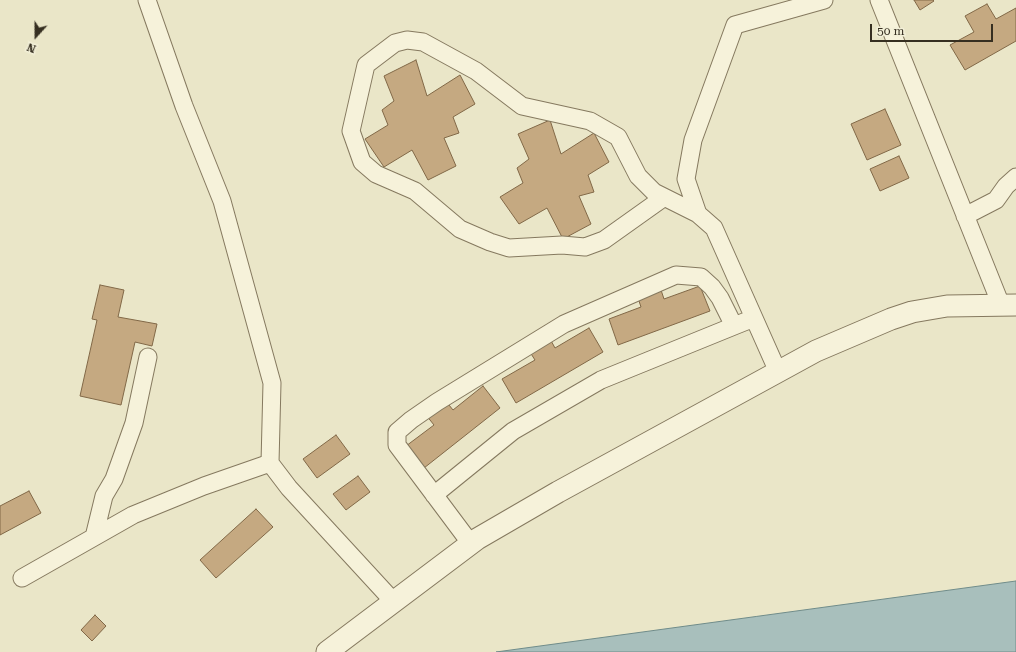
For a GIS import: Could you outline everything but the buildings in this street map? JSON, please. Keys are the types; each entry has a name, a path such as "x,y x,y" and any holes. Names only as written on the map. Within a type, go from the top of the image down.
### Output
{"street":[{"path":"147,0 184,106 222,201 272,383 270,463 289,488 393,602"},
{"path":"698,214 686,179 693,140 735,25 824,0"},
{"path":"327,652 471,544 558,492 816,351 891,319 912,312 947,306 1009,305 965,216 879,0"},
{"path":"663,198 604,240 585,247 562,245 509,248 466,232 460,229 415,191 376,174 362,162 351,131 366,65 395,43 406,40 423,42 476,71 522,106 590,121 618,137 638,176 654,192 663,198 698,214 714,228 778,372"},
{"path":"965,216 996,200 1006,186 1016,177"},
{"path":"471,544 397,445 396,432 437,402 564,324 676,275 701,277 712,287 720,298 734,326"},
{"path":"434,495 513,430 601,380 754,318"},
{"path":"94,537 104,496 114,479 134,423 148,357"},
{"path":"22,578 133,515 204,486 270,463"}],"water":[{"path":"1016,581 1016,652 496,652"}]}
